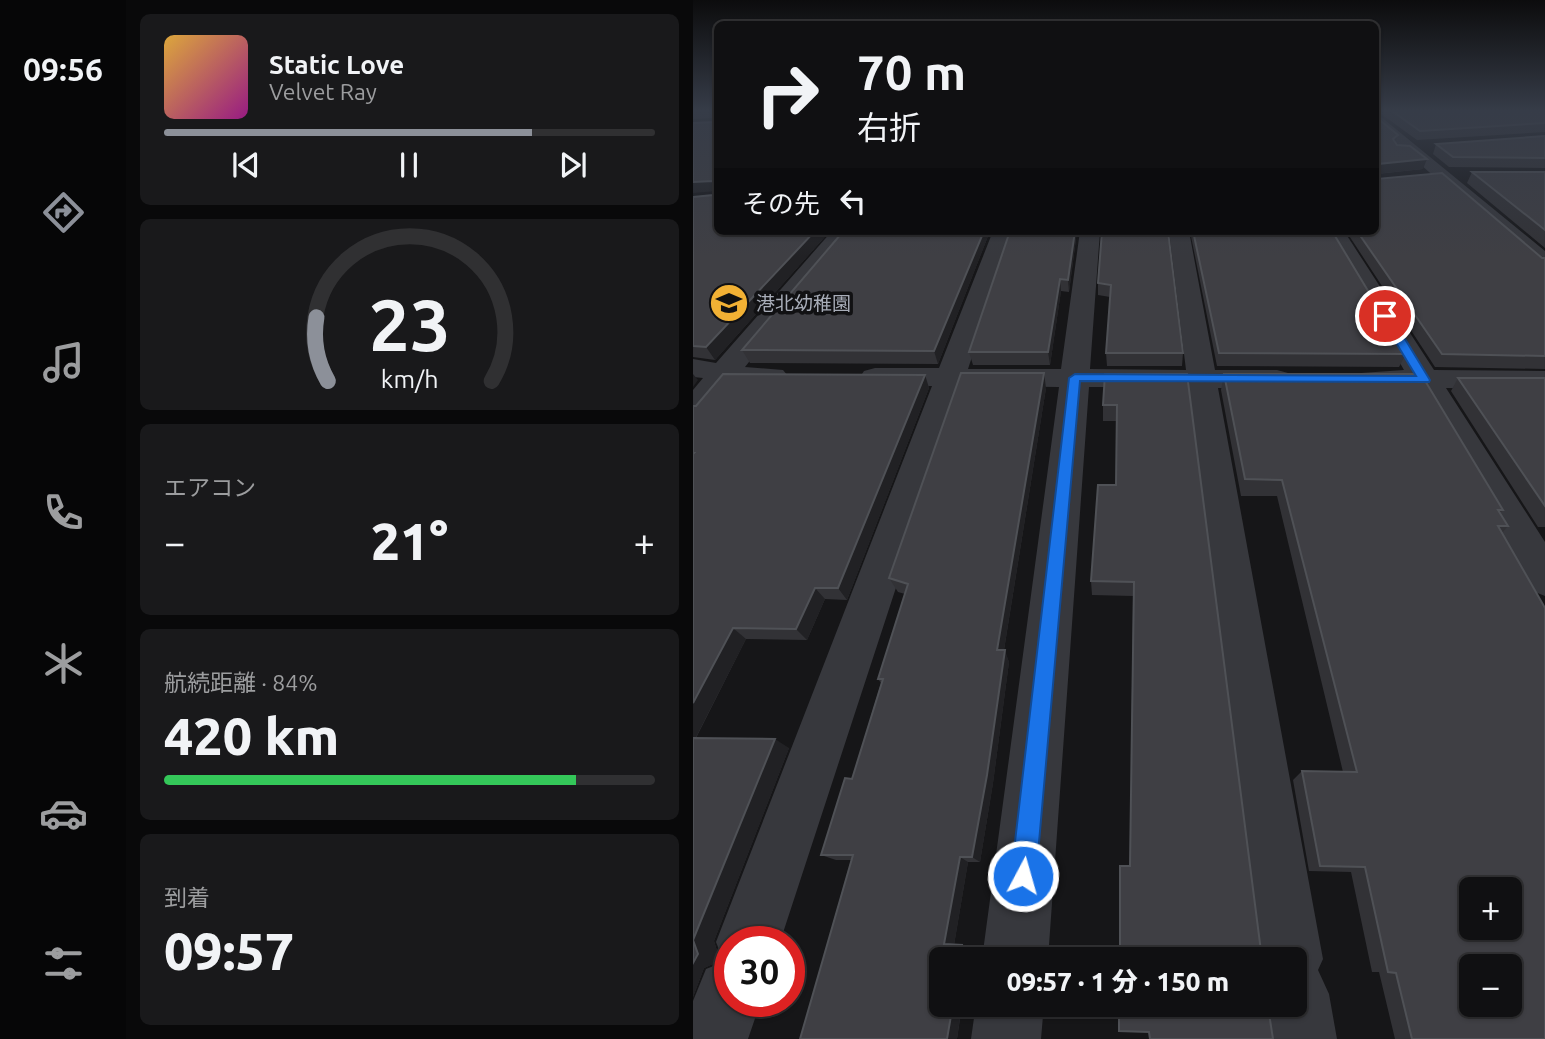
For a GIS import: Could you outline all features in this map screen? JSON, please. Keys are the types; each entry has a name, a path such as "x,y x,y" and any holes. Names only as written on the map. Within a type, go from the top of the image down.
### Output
{"street":[{"path":"1427,159 1545,263"},
{"path":"1422,177 1470,175"},
{"path":"693,410 846,235"},
{"path":"754,926 1002,235"},
{"path":"1015,947 1090,235"},
{"path":"1180,235 1288,947"},
{"path":"1336,235 1545,578"},
{"path":"693,368 722,375 803,376"},
{"path":"844,376 1299,379"},
{"path":"1341,379 1545,380"},
{"path":"713,1039 721,1017"},
{"path":"1006,1039 1009,1017"},
{"path":"1299,1017 1302,1039"}],"building":[{"path":"693,159 714,159 714,235 811,235 706,347 693,346 693,197 713,195 713,181 693,182"},
{"path":"1379,159 1422,159 1379,164"},
{"path":"1472,172 1545,172 1545,230"},
{"path":"1442,173 1545,258 1545,356 1442,354 1360,235 1379,235 1379,179"},
{"path":"840,235 982,235 934,351 742,350"},
{"path":"1009,235 1074,235 1068,280 1060,279 1048,352 969,352"},
{"path":"1102,235 1168,235 1183,353 1106,353 1111,285 1098,283"},
{"path":"1194,235 1334,235 1406,354 1219,353"},
{"path":"961,373 1044,373 997,650 1005,650 987,775 972,857 960,857 944,944 962,947 929,947 929,1017 951,1017 947,1039 800,1039 853,855 821,855 845,778 852,779 883,679 878,679 908,584 889,578"},
{"path":"723,374 925,375 838,588 815,588 796,629 733,628 693,703 693,406 696,406"},
{"path":"1105,374 1187,374 1260,947 1120,947 1120,866 1130,866 1134,582 1091,581 1098,485 1116,485 1117,405 1103,405"},
{"path":"1224,374 1421,374 1503,510 1498,510 1508,526 1498,526 1545,608 1545,1039 1412,1039 1396,973 1388,972 1365,867 1320,866 1302,771 1357,772 1282,480 1245,479"},
{"path":"1458,378 1545,378 1545,506"},
{"path":"693,738 775,739 693,940"},
{"path":"693,940 698,954 693,963"},
{"path":"1119,1017 1270,1017 1273,1039 1150,1039 1149,1032 1119,1031"}],"place":[{"name":"港北幼稚園","path":"729,303"}],"route":[{"path":"1023,876 1075,378 1424,380 1385,316"}]}
